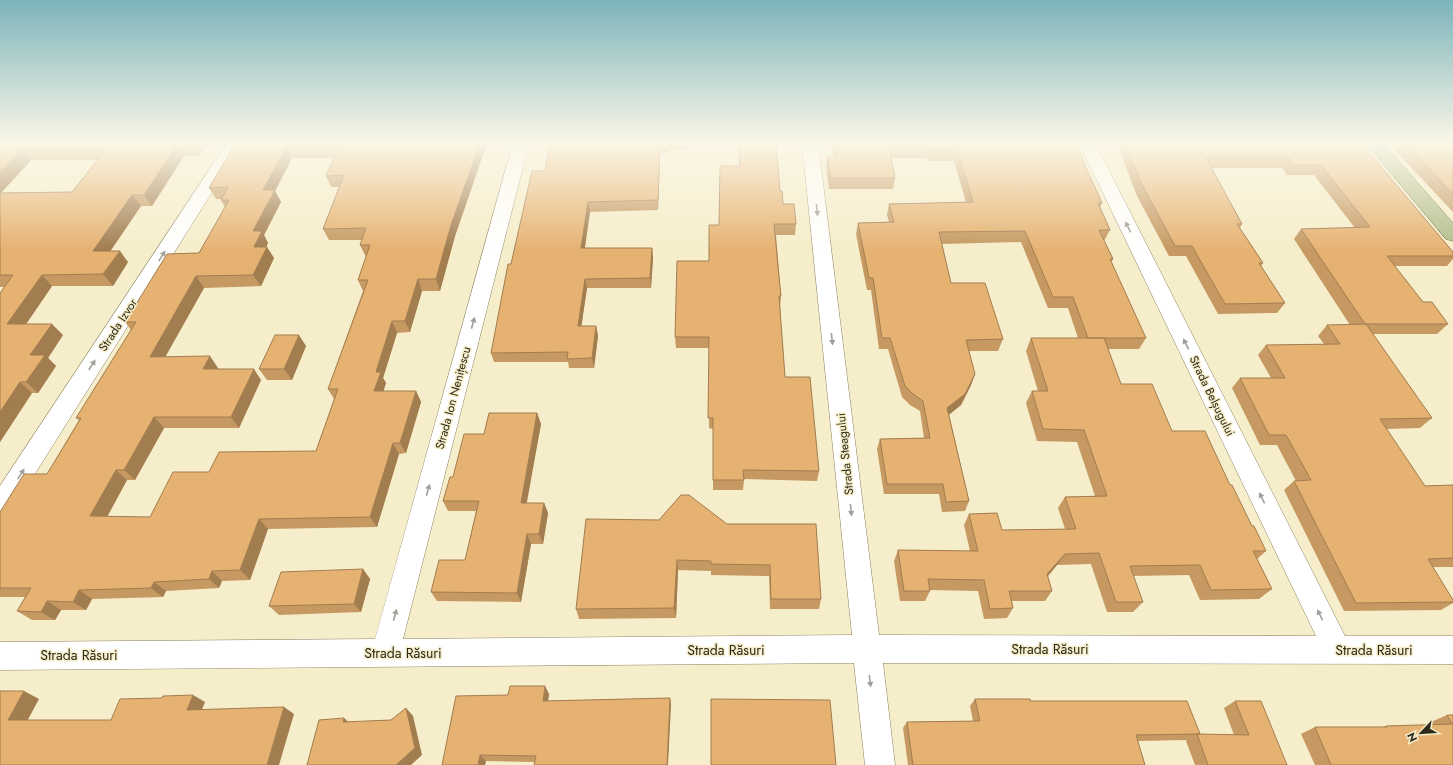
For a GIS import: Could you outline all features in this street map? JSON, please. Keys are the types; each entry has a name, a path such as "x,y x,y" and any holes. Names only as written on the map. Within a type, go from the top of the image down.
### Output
{"main road":[{"path":"1405,179 1453,235"}],"street":[{"name":"Strada Izvor","path":"0,507 212,179"},
{"name":"Strada Ion Nenițescu","path":"385,653 511,179"},
{"name":"Strada Steagului","path":"814,179 880,765"},
{"name":"Strada Belșugului","path":"1105,179 1337,650"},
{"name":"Strada Răsuri","path":"0,656 867,649 1453,650"}],"building":[{"path":"83,179 155,179 144,195 132,195 93,251 120,251 103,274 42,275 7,324 52,324 30,355 45,355 26,382 20,382 0,412 0,293 13,275 0,275 0,193 72,192"},
{"path":"214,179 269,179 263,190 275,190 253,231 262,231 254,247 267,247 253,275 196,276 150,357 210,356 203,369 254,369 231,417 154,417 124,470 116,470 90,516 150,517 173,472 209,472 219,452 316,451 338,389 328,389 368,280 358,280 370,245 360,245 366,228 323,229 343,179 467,179 451,225 436,279 418,279 405,321 392,321 376,372 381,372 374,391 416,391 400,443 393,443 370,517 259,519 240,570 212,571 209,579 154,582 151,588 79,590 73,602 47,601 41,612 17,611 31,588 0,588 0,512 24,474 47,474 81,418 76,418 136,322 125,322 167,254 199,253 229,200 221,200 228,187 209,188"},
{"path":"530,179 659,179 658,200 588,202 581,248 652,248 650,278 585,279 578,326 596,326 592,358 567,359 568,352 491,353 508,264 511,264"},
{"path":"720,179 779,179 783,204 794,204 796,224 774,224 781,296 779,296 785,377 810,377 819,471 743,470 744,480 713,480 713,418 708,418 709,337 675,337 677,261 709,261 709,225 719,225"},
{"path":"966,179 1091,179 1102,203 1098,203 1110,230 1099,230 1113,259 1110,259 1146,338 1088,338 1073,297 1053,297 1025,231 939,232 951,283 985,283 1003,339 966,340 975,374 965,394 947,408 969,501 946,502 943,484 887,484 880,439 930,438 923,401 905,386 890,338 882,338 873,278 869,278 858,223 894,222 889,204 973,202"},
{"path":"1139,179 1217,179 1242,224 1237,224 1263,263 1259,263 1285,303 1225,304 1192,246 1175,246"},
{"path":"1332,179 1391,179 1453,252 1453,256 1387,256 1423,302 1432,302 1448,324 1365,324 1301,229 1370,227"},
{"path":"1439,179 1453,179 1453,194"},
{"path":"1366,324 1432,418 1380,419 1425,486 1453,485 1453,558 1428,559 1453,602 1356,603 1294,481 1311,480 1286,435 1269,435 1240,378 1285,378 1266,345 1340,344 1327,325"},
{"path":"275,335 299,335 284,369 259,369"},
{"path":"1031,338 1104,338 1121,384 1152,384 1172,431 1205,431 1230,485 1232,485 1266,551 1253,551 1272,589 1211,590 1200,565 1130,566 1143,602 1116,602 1099,553 1065,554 1047,574 1052,591 1009,591 1013,608 990,609 984,580 928,579 930,591 904,591 898,550 978,551 969,514 997,513 1002,530 1076,529 1065,497 1107,496 1084,430 1043,429 1032,391 1048,391"},
{"path":"489,413 537,413 521,503 544,503 539,534 527,534 517,593 431,592 439,560 465,560 479,501 443,501 450,477 453,477 464,434 484,434"},
{"path":"681,495 689,495 727,524 816,524 821,599 771,599 770,565 711,564 711,561 677,560 674,608 576,609 586,519 659,520"},
{"path":"363,569 354,604 269,606 281,572"},
{"path":"510,686 545,686 543,701 670,698 667,765 534,765 536,756 480,755 478,765 442,765 456,696 508,695"},
{"path":"0,691 24,691 8,720 111,720 120,699 162,698 163,696 193,695 187,710 284,707 267,765 0,765"},
{"path":"711,699 830,700 836,765 711,765"},
{"path":"975,699 1030,699 1030,701 1187,701 1200,734 1136,735 1145,765 913,765 907,722 980,721"},
{"path":"1235,701 1261,701 1287,765 1208,765 1197,734 1249,735"},
{"path":"406,708 415,748 396,765 307,765 319,720 344,718 343,722 391,720"},
{"path":"1447,715 1453,715 1453,765 1331,765 1315,727 1387,727 1386,726 1452,724"}]}
